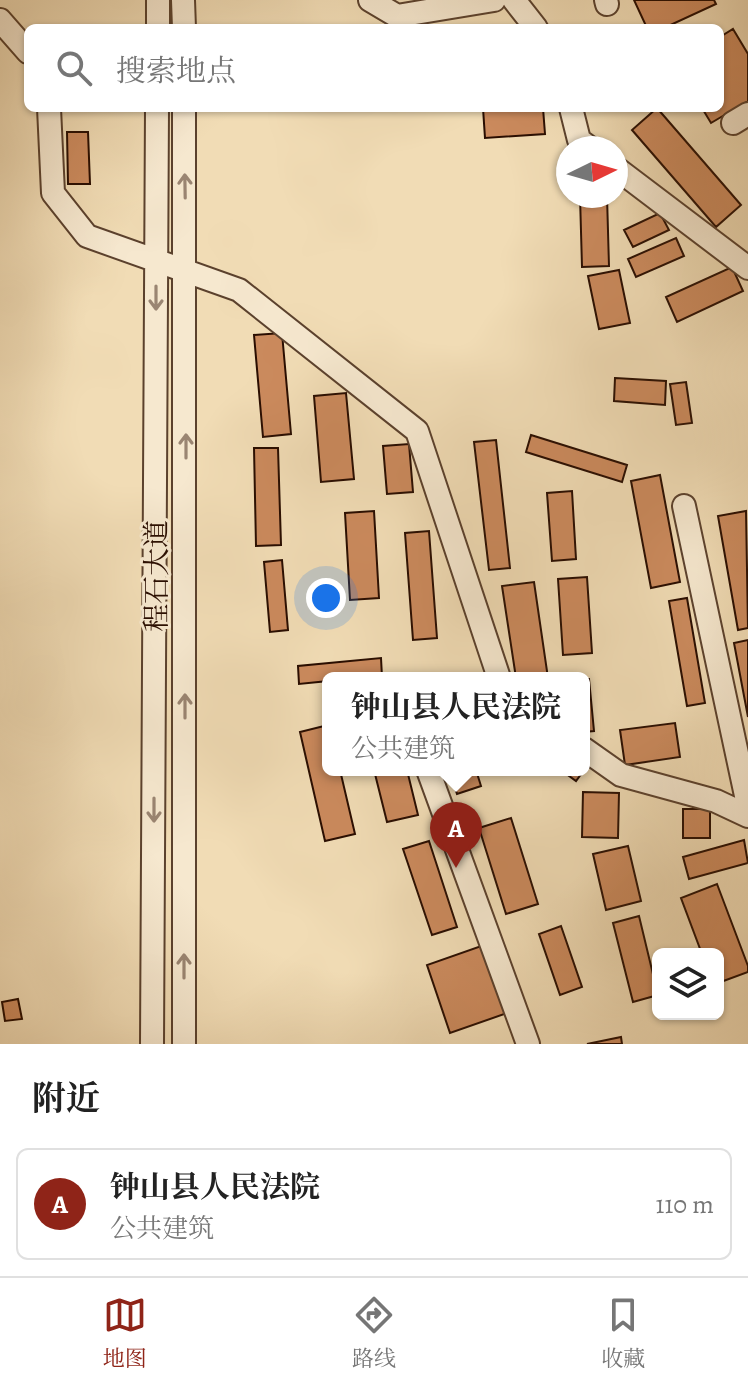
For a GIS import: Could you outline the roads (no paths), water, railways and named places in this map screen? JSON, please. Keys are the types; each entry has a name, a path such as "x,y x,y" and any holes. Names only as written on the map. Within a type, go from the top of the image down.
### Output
{"street":[{"path":"158,0 158,24"},
{"path":"183,0 184,24"},
{"path":"370,0 397,16 494,0"},
{"path":"514,0 533,24"},
{"path":"0,20 24,47"},
{"path":"49,112 53,193 87,236 239,290 417,431 497,672"},
{"name":"程石大道","path":"152,1044 157,112"},
{"name":"程石大道","path":"184,112 184,1044"},
{"path":"572,112 578,136"},
{"path":"628,177 748,268"},
{"path":"684,506 748,805"},
{"path":"590,753 621,775 716,801 748,816"},
{"path":"430,776 528,1044"}],"place":[{"name":"钟山县人民法院","path":"456,868"}]}
